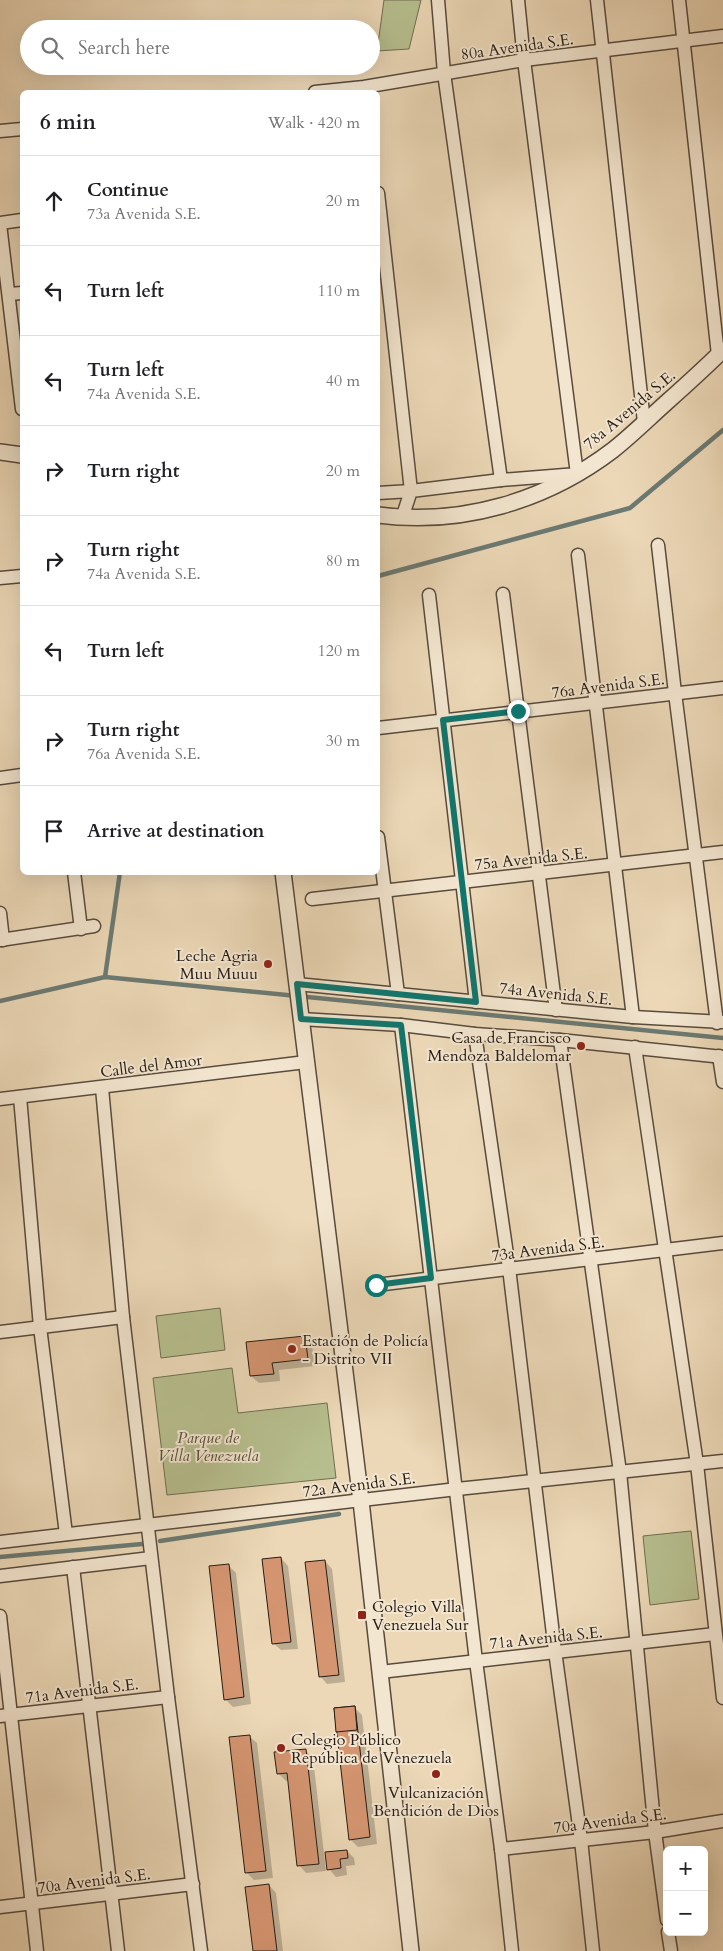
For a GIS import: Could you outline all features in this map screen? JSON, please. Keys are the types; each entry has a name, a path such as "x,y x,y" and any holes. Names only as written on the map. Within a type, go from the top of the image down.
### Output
{"street":[{"path":"438,0 444,72 501,480"},
{"path":"380,493 577,474 518,0"},
{"path":"597,0 644,422"},
{"path":"679,0 721,353"},
{"name":"80a Avenida S.E.","path":"364,90 444,72 524,60 723,36"},
{"path":"0,131 20,128"},
{"path":"20,220 0,224 20,375"},
{"path":"380,236 411,491 402,518"},
{"path":"9,294 20,293"},
{"name":"78a Avenida S.E.","path":"380,515 402,518 464,515 498,508 543,492 577,474 614,450 721,353"},
{"path":"0,452 20,455"},
{"path":"658,545 696,855 720,1023"},
{"path":"578,555 633,1018"},
{"path":"0,578 20,576"},
{"path":"503,594 556,1010"},
{"path":"429,595 476,1002"},
{"name":"76a Avenida S.E.","path":"380,728 723,688"},
{"path":"0,778 20,776"},
{"name":"75a Avenida S.E.","path":"312,899 723,852"},
{"path":"380,855 398,994"},
{"path":"74,875 81,928"},
{"path":"283,875 361,1501 412,1951"},
{"path":"0,912 2,940 94,926"},
{"name":"74a Avenida S.E.","path":"297,984 633,1018 720,1023"},
{"path":"301,1019 401,1025 475,1034 560,1040 721,1056 723,1082"},
{"path":"401,1025 512,1951"},
{"path":"475,1034 509,1268 555,1652 581,1840 593,1951"},
{"path":"560,1040 620,1472 654,1832 663,1893"},
{"path":"635,1047 697,1464 723,1698"},
{"name":"Calle del Amor","path":"0,1099 306,1062"},
{"path":"102,1088 123,1317 168,1697 201,1951"},
{"path":"20,1097 40,1327 66,1534"},
{"name":"73a Avenida S.E.","path":"376,1285 723,1243"},
{"path":"0,1332 123,1317"},
{"name":"72a Avenida S.E.","path":"0,1542 361,1501 456,1488 723,1461"},
{"path":"0,1576 151,1558"},
{"path":"73,1568 118,1951"},
{"path":"0,1616 6,1716 37,1951"},
{"name":"71a Avenida S.E.","path":"380,1672 715,1634"},
{"name":"71a Avenida S.E.","path":"6,1716 168,1697"},
{"name":"70a Avenida S.E.","path":"501,1849 654,1832 723,1821"},
{"name":"70a Avenida S.E.","path":"0,1907 193,1884"},
{"path":"669,1936 671,1951"}],"green space":[{"path":"384,0 421,0 409,49 380,51 380,29"},
{"path":"220,1308 225,1350 161,1358 156,1316"},
{"name":"Parque de Villa Venezuela","path":"232,1368 238,1413 327,1403 336,1478 167,1495 153,1378"},
{"path":"691,1531 699,1599 650,1605 643,1536"}],"building":[{"path":"305,1336 308,1359 272,1363 274,1374 250,1376 246,1342"},
{"path":"281,1557 291,1642 272,1644 262,1559"},
{"path":"325,1560 339,1675 319,1677 305,1562"},
{"path":"229,1564 244,1697 224,1700 209,1566"},
{"path":"355,1706 370,1837 349,1840 334,1708"},
{"path":"355,1706 357,1730 336,1732 334,1708"},
{"path":"250,1735 266,1871 245,1873 229,1737"},
{"path":"306,1749 319,1864 297,1866 287,1773 277,1774 274,1752"},
{"path":"347,1850 348,1858 340,1859 341,1868 327,1870 325,1852"},
{"path":"269,1884 277,1951 253,1951 245,1887"}],"waterway":[{"path":"380,575 630,508 723,430"},
{"path":"105,977 120,875"},
{"path":"0,1001 105,977 723,1038"},
{"path":"160,1541 339,1514"},
{"path":"0,1557 142,1544"}],"place":[{"name":"Leche Agria Muu Muuu","path":"268,964"},
{"name":"Casa de Francisco Mendoza Baldelomar","path":"581,1046"},
{"name":"Estación de Policía - Distrito VII","path":"292,1349"},
{"name":"Colegio Villa Venezuela Sur","path":"362,1615"},
{"name":"Colegio Público República de Venezuela","path":"281,1748"},
{"name":"Vulcanización Bendición de Dios","path":"436,1774"}],"route":[{"path":"376,1285 431,1278 401,1025 301,1019 297,984 476,1002 443,720 518,711"}]}
